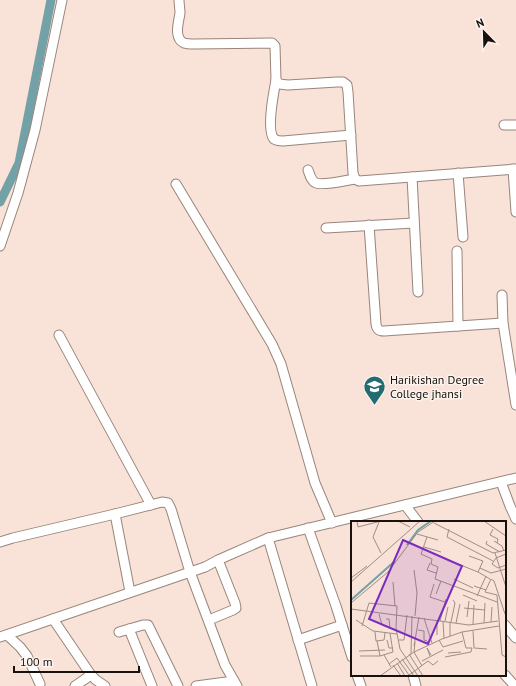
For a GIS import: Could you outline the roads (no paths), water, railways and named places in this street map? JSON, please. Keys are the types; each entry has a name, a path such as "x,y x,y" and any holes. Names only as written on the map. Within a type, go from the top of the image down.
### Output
{"street":[{"path":"0,246 20,186 35,130 62,0"},
{"path":"179,0 180,9 177,28 180,40 184,43 272,43 275,46 276,80 270,125 274,139 283,141 351,135"},
{"path":"276,80 279,84 288,85 337,82 343,82 347,85 353,172 355,178"},
{"path":"504,125 516,125"},
{"path":"308,170 313,181 317,184 323,184 355,178 359,181 515,169 516,212"},
{"path":"458,174 463,237"},
{"path":"412,177 418,292"},
{"path":"176,184 272,344 284,372 315,483 332,523"},
{"path":"326,228 414,223"},
{"path":"369,225 376,324 378,330 384,331 503,323"},
{"path":"457,251 458,326"},
{"path":"502,295 503,323 516,405"},
{"path":"59,335 151,505"},
{"path":"3,636 190,572 268,538 332,523 366,518 405,505 516,478"},
{"path":"501,482 516,519"},
{"path":"0,542 166,502 170,505 190,572 225,665 235,684 196,686"},
{"path":"405,505 417,521"},
{"path":"115,514 130,592"},
{"path":"308,528 351,654"},
{"path":"268,538 312,686"},
{"path":"209,620 236,608 218,560"},
{"path":"53,619 91,674 96,680 105,686"},
{"path":"119,632 143,625 148,626 178,686"},
{"path":"298,640 342,625"},
{"path":"506,626 516,638"},
{"path":"129,629 152,686"},
{"path":"3,636 20,647 27,656 40,684"},
{"path":"75,686 91,674"},
{"path":"358,676 361,686"},
{"path":"413,676 416,686"},
{"path":"506,676 515,686"}],"waterway":[{"path":"0,202 19,163 51,0"}],"place":[{"name":"Harikishan Degree College jhansi","path":"374,406"}]}
